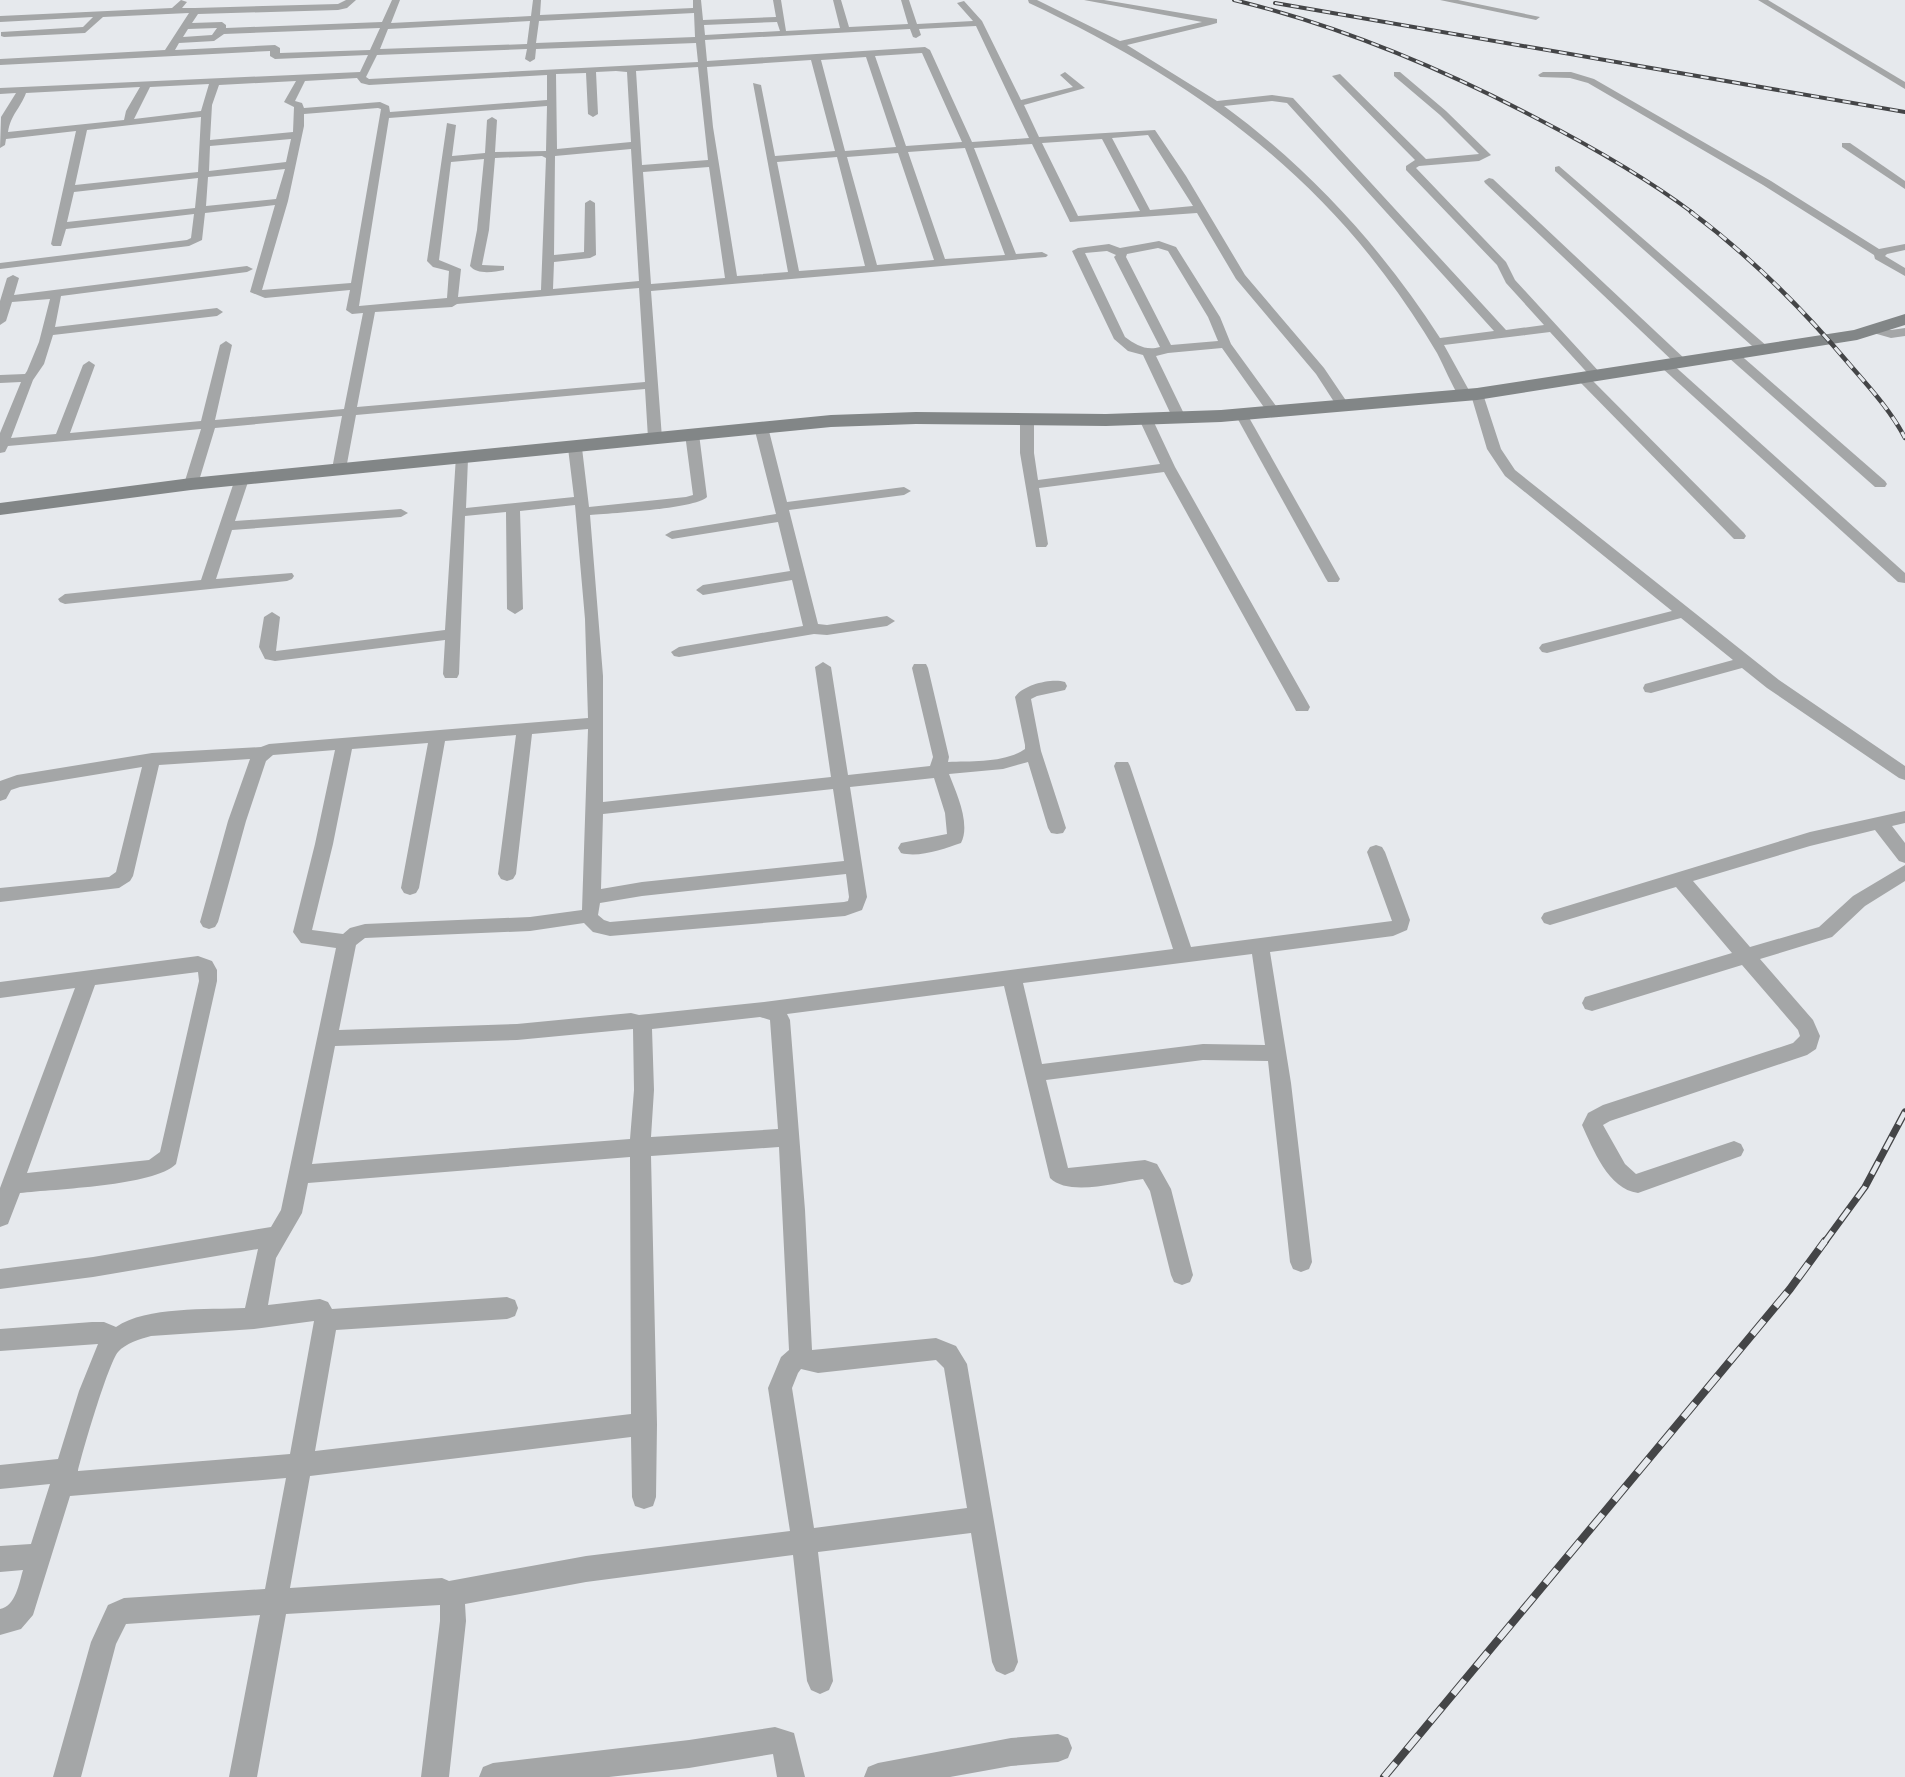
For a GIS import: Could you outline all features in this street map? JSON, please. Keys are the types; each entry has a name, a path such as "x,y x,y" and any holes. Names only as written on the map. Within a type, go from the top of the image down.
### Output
{"main road":[{"path":"0,509 191,484 831,421 905,418 1179,418 1471,394 1896,330"}],"street":[{"path":"175,10 184,0"},
{"path":"0,19 175,10 339,7 345,6 352,0"},
{"path":"0,91 360,76 366,74 396,0"},
{"path":"529,73 537,0"},
{"path":"697,0 701,64 730,279"},
{"path":"777,0 786,46"},
{"path":"837,0 845,30"},
{"path":"905,0 912,26 922,49"},
{"path":"1088,0 1219,20 1119,44"},
{"path":"1444,0 1536,17"},
{"path":"1474,0 1483,7"},
{"path":"1762,0 1905,86"},
{"path":"1032,1 1119,44 1215,104 1302,177 1344,220 1392,278 1437,342 1471,394 1494,449 1510,473 1744,662 1816,715 1905,774"},
{"path":"961,3 979,23 1034,140 1075,220 1200,209"},
{"path":"176,40 214,38 222,31 385,26 698,10"},
{"path":"168,53 195,11"},
{"path":"70,58 87,30 101,14"},
{"path":"2,36 15,18"},
{"path":"698,23 781,19"},
{"path":"360,76 364,81 369,81 616,68 631,70 701,64 786,46 845,30 979,23"},
{"path":"186,26 222,25 222,31"},
{"path":"2,36 87,30"},
{"path":"0,62 275,48 275,56 375,54 699,39 786,46 815,56 922,49 927,51 968,144 1012,258"},
{"path":"868,53 941,264"},
{"path":"815,56 872,269"},
{"path":"591,70 593,114"},
{"path":"631,70 655,438"},
{"path":"548,293 552,103 550,72"},
{"path":"1397,74 1443,113 1486,155 1479,159 1419,163 1410,168 1502,264 1510,281 1553,328 1590,377 1739,536"},
{"path":"1017,104 1080,88 1065,75"},
{"path":"1543,75 1570,75 1591,81 1767,183 1880,254 1884,261 1905,273"},
{"path":"1337,76 1422,160 1419,163"},
{"path":"302,78 289,102 299,105 297,135 283,201 256,292 266,294 355,286"},
{"path":"0,266 191,242 196,238 203,173 205,114 214,82"},
{"path":"128,123 131,111 147,84"},
{"path":"756,86 794,275"},
{"path":"22,89 18,101 6,117 1,141 82,128 205,114"},
{"path":"1215,104 1272,98 1290,100 1503,334"},
{"path":"385,115 552,103"},
{"path":"300,111 385,106 352,310 1042,255"},
{"path":"492,120 483,230 476,266 478,268 500,268"},
{"path":"451,125 433,261 437,265 455,269 452,303"},
{"path":"57,244 82,128"},
{"path":"772,159 1146,132 1155,135 1240,278 1320,371 1343,405"},
{"path":"204,144 297,135"},
{"path":"1105,135 1147,214"},
{"path":"447,159 490,155 550,154 636,145"},
{"path":"1846,145 1905,186"},
{"path":"637,169 714,163"},
{"path":"68,189 291,165"},
{"path":"1559,170 1764,350"},
{"path":"1489,181 1674,364 1903,579"},
{"path":"61,226 283,201"},
{"path":"548,259 590,255 590,203"},
{"path":"1121,253 1131,248 1159,244 1172,249 1214,317 1225,344 1273,410"},
{"path":"1121,253 1109,247 1078,251 1120,339 1132,348 1151,353 1167,349 1225,344"},
{"path":"1880,254 1905,247"},
{"path":"1121,253 1120,257 1167,349"},
{"path":"7,299 247,269"},
{"path":"0,321 13,278"},
{"path":"52,294 56,298 34,371 27,379 1,446 651,385"},
{"path":"339,469 369,310"},
{"path":"46,332 217,312"},
{"path":"1437,342 1553,328"},
{"path":"191,484 208,426 226,345"},
{"path":"1151,353 1150,359 1179,418"},
{"path":"1733,355 1880,484"},
{"path":"61,439 89,365"},
{"path":"0,379 22,377 27,379"},
{"path":"1241,414 1333,579"},
{"path":"1027,419 1027,453 1041,544"},
{"path":"1146,419 1168,467 1302,707"},
{"path":"761,427 808,621 813,629"},
{"path":"458,513 513,507 688,501 700,497 692,434"},
{"path":"575,448 594,644 595,809 590,906 592,922 599,928 610,929 845,909 856,905 853,867 823,667"},
{"path":"452,674 461,459"},
{"path":"1032,485 1168,467"},
{"path":"208,582 242,479"},
{"path":"672,535 783,512 904,491"},
{"path":"513,507 514,609"},
{"path":"226,526 401,513"},
{"path":"703,590 798,574"},
{"path":"65,599 208,582 287,576"},
{"path":"1546,648 1683,613"},
{"path":"272,617 267,652 275,656 453,634"},
{"path":"679,652 813,629 827,630 887,621"},
{"path":"1651,688 1744,662"},
{"path":"907,848 942,843 955,838 946,786 939,769 941,757 920,668"},
{"path":"1057,828 1033,751 1023,697 1032,691 1059,686"},
{"path":"209,922 237,821 259,758 269,750 595,723"},
{"path":"507,874 525,728"},
{"path":"410,888 438,735"},
{"path":"345,743 324,844 302,932 308,938 347,942"},
{"path":"595,809 927,774 939,769 1023,758 1033,751"},
{"path":"0,795 5,786 17,781 152,759 204,754 264,753"},
{"path":"0,895 113,883 124,876 152,759"},
{"path":"1122,766 1184,955"},
{"path":"1550,918 1810,839 1905,817"},
{"path":"1880,824 1905,856"},
{"path":"327,1038 506,1034 579,1028 631,1020 639,1023 1388,931 1398,927 1401,920 1376,852"},
{"path":"254,1318 266,1255 291,1213 347,942 357,933 530,924 579,918 590,906 853,867"},
{"path":"1592,1003 1825,932 1859,901 1905,872"},
{"path":"1679,878 1806,1026 1810,1036 1809,1043 1800,1049 1727,1075 1603,1114 1595,1119 1592,1125 1618,1171 1631,1183 1638,1184 1734,1150"},
{"path":"1260,946 1277,1053 1301,1262"},
{"path":"0,990 198,964 205,966 208,970 208,981 169,1157 162,1164 149,1169 12,1184"},
{"path":"1012,978 1036,1072 1057,1171 1062,1176 1073,1179 1145,1169 1150,1171 1160,1189 1182,1275"},
{"path":"0,1217 88,979"},
{"path":"769,1008 776,1011 780,1020 801,1355 806,1360 818,1362 936,1349 948,1354 954,1364 1005,1662"},
{"path":"639,1023 643,1030 644,1090 640,1146 645,1424 644,1497"},
{"path":"1036,1072 1203,1052 1277,1053"},
{"path":"299,1174 546,1156 640,1146 789,1137"},
{"path":"0,1279 93,1267 277,1236"},
{"path":"327,1320 507,1308"},
{"path":"0,1622 12,1620 19,1614 105,1353 116,1339 131,1330 151,1325 320,1311 327,1320 243,1777"},
{"path":"0,1340 92,1333 104,1333 116,1339"},
{"path":"801,1355 789,1365 780,1388 804,1542 820,1681"},
{"path":"0,1477 65,1478 301,1465 645,1424"},
{"path":"67,1777 104,1642 117,1614 124,1611 442,1591 449,1594 586,1569 981,1519"},
{"path":"0,1559 40,1556"},
{"path":"435,1777 453,1621 453,1601 449,1594"},
{"path":"493,1777 689,1754 775,1740 784,1743 791,1777"},
{"path":"886,1776 1011,1752 1058,1748"}],"railway":[{"path":"1234,0 1274,10 1352,36 1465,83 1598,152 1656,187 1693,213"},
{"path":"1275,3 1905,112"},
{"path":"1691,212 1755,265 1813,323 1880,400 1905,438"},
{"path":"1824,1243 1865,1187 1905,1112"},
{"path":"1384,1777 1790,1289 1825,1241"}]}
